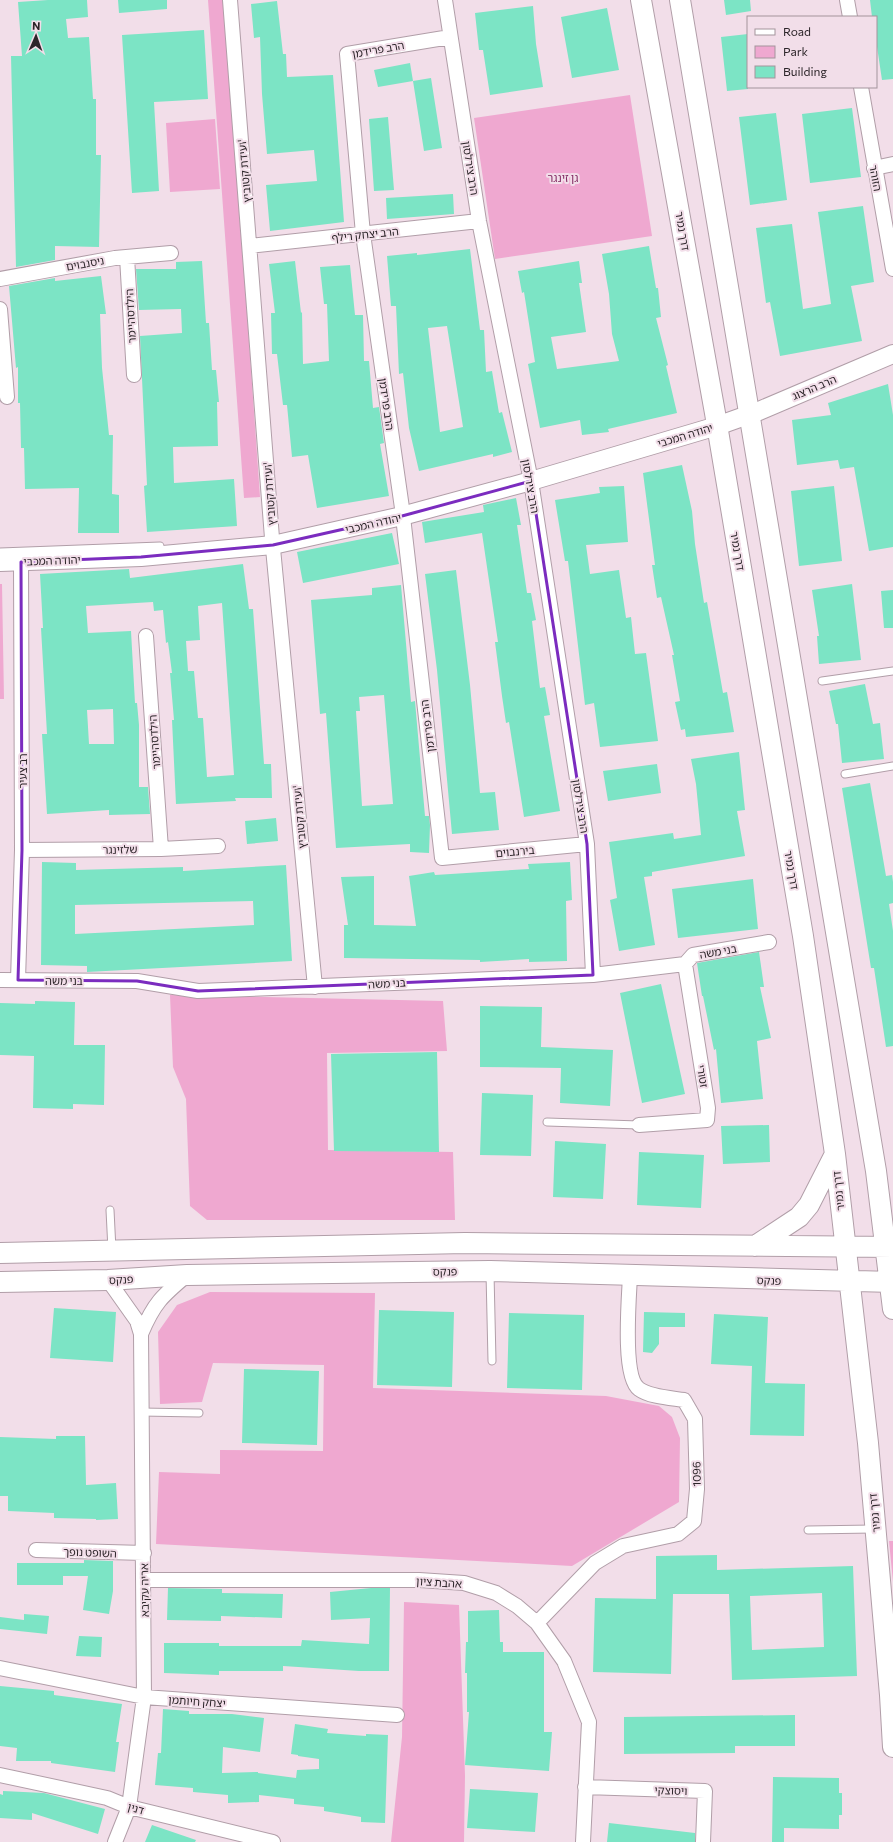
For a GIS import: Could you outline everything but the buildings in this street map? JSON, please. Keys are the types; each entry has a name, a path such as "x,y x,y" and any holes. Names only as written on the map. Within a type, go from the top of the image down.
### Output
{"main road":[{"name":"דרך נמיר","path":"641,0 723,418 876,1171 889,1247 893,1309"},
{"name":"דרך נמיר","path":"680,0 723,418 835,1154 876,1529 893,1747"},
{"path":"755,1246 799,1217 809,1205 835,1154"},
{"path":"876,1171 893,1195"},
{"path":"0,1253 465,1243 889,1247"},
{"name":"פנקס","path":"0,1282 108,1280 187,1276 490,1271 892,1282"}],"street":[{"name":"ועידת קטוביץ'","path":"230,0 272,542 315,987"},
{"name":"הרב צירלסון","path":"445,0 480,221 530,478 587,844 593,975"},
{"path":"847,0 850,16"},
{"name":"הרב פרידמן","path":"442,858 402,512 363,234 347,54 450,37"},
{"name":"הזוהר","path":"861,88 893,270"},
{"path":"874,168 893,164"},
{"name":"הרב יצחק רילף","path":"250,246 480,221"},
{"name":"ניסנבוים","path":"0,279 127,257 171,253"},
{"name":"הילדסהיימר","path":"127,257 134,375"},
{"path":"0,309 7,397"},
{"name":"הרב הרצוג","path":"723,418 893,354"},
{"name":"יהודה המכבי","path":"0,562 141,557 272,542 402,512 530,478 723,418"},
{"name":"רב צעיר","path":"18,980 22,850 21,562"},
{"name":"הילדסהיימר","path":"146,636 162,848"},
{"name":"בירנבוים","path":"442,858 587,844"},
{"name":"שלזינגר","path":"22,850 218,846"},
{"name":"בני משה","path":"0,980 136,980 198,991 593,975 685,964 693,955 769,942"},
{"name":"זטורי","path":"639,1125 707,1120 708,1108 685,964"},
{"name":"אריה עקיבא","path":"141,1334 155,1305 161,1297 187,1276"},
{"name":"1096","path":"537,1623 595,1563 623,1546 678,1534 694,1521 697,1489 695,1419 684,1400 659,1397 638,1389 630,1376 628,1353 630,1276"},
{"name":"אריה עקיבא","path":"108,1280 133,1314 141,1334 144,1553 144,1697 129,1807 115,1842"},
{"name":"השופט נופך","path":"36,1550 144,1553"},
{"name":"אהבת ציון","path":"144,1580 420,1580 464,1583 496,1593 517,1606 537,1623 564,1661 589,1722 582,1842"},
{"name":"יצחק חיותמן","path":"0,1668 144,1697 397,1716"},
{"name":"דנין","path":"0,1775 107,1798 129,1807 273,1842"},
{"name":"ויסוצקי","path":"585,1787 705,1790 703,1842"}],"lane":[{"name":"יהודה המכבי","path":"241,540 272,542"},
{"name":"יהודה המכבי","path":"0,552 171,546"},
{"path":"822,681 893,671"},
{"path":"844,774 893,766"},
{"path":"547,1122 639,1125"},
{"path":"110,1210 112,1250"},
{"path":"490,1271 492,1361"},
{"path":"141,1412 199,1413"},
{"path":"808,1530 876,1529"}],"highlighted area":[{"path":"531,481 587,844 593,975 198,991 137,981 18,980 22,850 21,562 141,557 273,545 402,516"}],"green space":[{"path":"208,0 225,0 260,497 244,498"},
{"name":"גן זינגר","path":"630,95 652,236 495,259 474,118"},
{"path":"215,119 220,189 170,192 166,123"},
{"path":"0,584 2,584 4,699 0,699"},
{"path":"170,995 443,1001 447,1051 327,1053 328,1150 453,1152 455,1220 207,1220 190,1206 186,1099 173,1067"},
{"path":"210,1292 375,1293 373,1388 606,1396 659,1406 672,1417 680,1438 679,1502 572,1566 156,1544 159,1472 220,1474 220,1450 323,1451 324,1365 213,1363 202,1402 160,1404 158,1332 177,1305"},
{"path":"889,1541 893,1541 893,1582"},
{"path":"404,1602 459,1605 465,1776 464,1842 391,1842 402,1737"}]}
